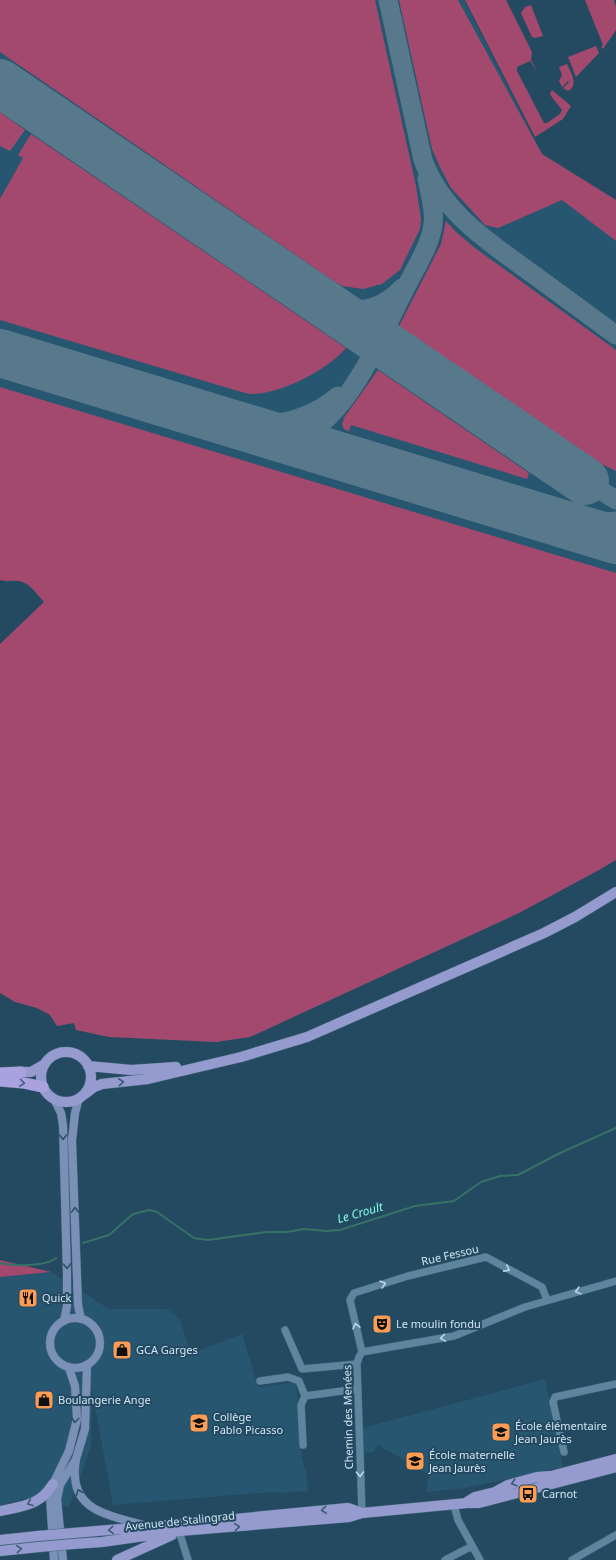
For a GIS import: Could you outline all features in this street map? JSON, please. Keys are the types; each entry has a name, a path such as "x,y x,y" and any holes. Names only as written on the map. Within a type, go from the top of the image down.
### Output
{"highway":[{"path":"0,1073 21,1072"},
{"path":"0,1081 24,1083 43,1088"}],"main road":[{"path":"54,1099 67,1102 82,1096 94,1087 102,1084 148,1079 284,1046 328,1029 544,932 575,917 616,892"},
{"path":"21,1072 31,1072 45,1064 56,1054 63,1052 78,1055 84,1060 90,1073 89,1087 82,1096 75,1112 72,1141 78,1305 81,1319"},
{"path":"45,1064 41,1076 43,1088 54,1099 61,1113 63,1125 67,1274 67,1306 64,1321"},
{"path":"88,1066 131,1070 204,1065"},
{"path":"72,1318 81,1319 91,1324 96,1330 100,1345 94,1360 87,1365 78,1368 70,1368 55,1358 50,1347 52,1334 55,1328 64,1321 72,1318"},
{"path":"87,1365 85,1387 85,1430 76,1459 75,1478 78,1492 83,1501 94,1510 149,1526"},
{"path":"54,1560 50,1498 53,1484 69,1451 77,1419 75,1386 70,1368"},
{"path":"63,1560 56,1499 60,1485 76,1459"},
{"name":"Avenue de Stalingrad","path":"466,1503 475,1497 495,1492 508,1485 537,1477 551,1476 616,1460"},
{"name":"Avenue de Stalingrad","path":"0,1551 102,1542 178,1531 342,1517 362,1513 479,1503 616,1467"},
{"path":"0,1511 20,1507 42,1497 53,1484"},
{"name":"Avenue de Stalingrad","path":"0,1540 348,1508 362,1513"},
{"path":"117,1560 166,1539 178,1531"}],"street":[{"name":"Rue Fessou","path":"350,1300 354,1293 393,1281 486,1257 542,1288 547,1300"},
{"path":"362,1352 454,1336 525,1307 616,1281"},
{"name":"Chemin des Menées","path":"350,1300 362,1352 358,1358 357,1364 362,1513"},
{"path":"285,1330 302,1369 357,1364"},
{"path":"260,1381 288,1377 298,1381 305,1396 301,1405 303,1445"},
{"path":"564,1452 553,1402 555,1397 616,1384"},
{"path":"305,1396 357,1389"},
{"path":"454,1505 458,1520 480,1560"},
{"path":"178,1531 188,1560"},
{"path":"572,1560 616,1535"},
{"path":"446,1560 472,1546"}],"shaded area":[{"path":"0,0 464,0 542,154 616,200 616,860 519,913 250,1037 216,1042 109,1037 76,1030 74,1023 57,1026 50,1015 37,1008 15,1002 0,993 0,644 44,602 28,585 20,581 8,582 0,580"},
{"path":"0,0 375,0 416,186 421,219 420,229 400,270 382,284 363,289 342,286 335,282 0,52"},
{"path":"399,0 458,0 542,154 616,200 616,241 562,200 498,228 485,225 451,188 432,149"},
{"path":"465,0 506,0 532,52 531,60 537,71 530,61 517,67 517,71 544,123 547,123 560,114 562,110 550,94 552,90 571,106 563,119 535,137"},
{"path":"585,0 614,0 616,7 616,30 603,49 601,47 603,45"},
{"path":"531,5 543,36 535,38 532,37 521,13 525,7"},
{"path":"596,46 599,53 576,77 568,57"},
{"path":"567,64 574,82 573,86 568,91 563,88 569,82 568,81 562,87 559,81 562,75 559,67"},
{"path":"0,112 25,130 10,151 0,146"},
{"path":"31,134 346,348 328,364 304,379 291,385 265,393 251,394 0,320 0,199 23,158 18,155"},
{"path":"446,221 475,248 616,350 616,471 597,462 399,326 441,244"},
{"path":"378,370 529,473 527,479 351,425 349,431 345,430 342,423 344,420 343,419"},
{"path":"0,387 616,573 616,860 519,913 250,1037 216,1042 109,1037 76,1030 74,1023 57,1026 50,1015 37,1008 15,1002 0,993 0,644 44,602 33,589 23,582 0,580"},
{"path":"0,1260 51,1272 0,1277"},
{"path":"51,1272 109,1309 167,1309 180,1319 190,1354 242,1334 258,1387 290,1383 296,1384 302,1458 306,1473 308,1491 281,1493 272,1492 113,1505 92,1389 91,1446 69,1507 28,1498 0,1505 0,1277"},
{"path":"545,1379 563,1467 466,1488 427,1492 427,1484 430,1475 378,1445 373,1452 364,1453 363,1428"}],"waterway":[{"name":"Le Croult","path":"83,1243 109,1235 133,1214 149,1210 157,1212 194,1238 208,1240 266,1232 287,1232 304,1229 326,1231 340,1230 415,1206 454,1201 481,1182 500,1176 518,1175 558,1154 616,1128"},
{"name":"Le Croult","path":"0,1263 13,1265 37,1264 51,1261 56,1258"}],"taxiway":[{"path":"388,0 423,160 431,178 442,195 454,210 482,237 616,335"},
{"path":"270,435 298,434 318,426 337,408 360,376 423,255 432,232 432,202 427,179"},
{"path":"323,303 348,310 365,309 385,302 402,288"},
{"path":"229,423 260,425 288,421 323,407 338,396"},
{"path":"585,481 616,500"},
{"path":"554,521 582,524 616,521"}],"runway":[{"path":"0,83 585,481"},
{"path":"0,353 616,540"}],"place":[{"name":"Quick","path":"28,1298"},
{"name":"Le moulin fondu","path":"382,1324"},
{"name":"GCA Garges","path":"122,1350"},
{"name":"Boulangerie Ange","path":"44,1400"},
{"name":"Collège Pablo Picasso","path":"199,1423"},
{"name":"École élémentaire Jean Jaurès","path":"501,1432"},
{"name":"École maternelle Jean Jaurès","path":"415,1461"},
{"name":"Carnot","path":"528,1494"}]}
